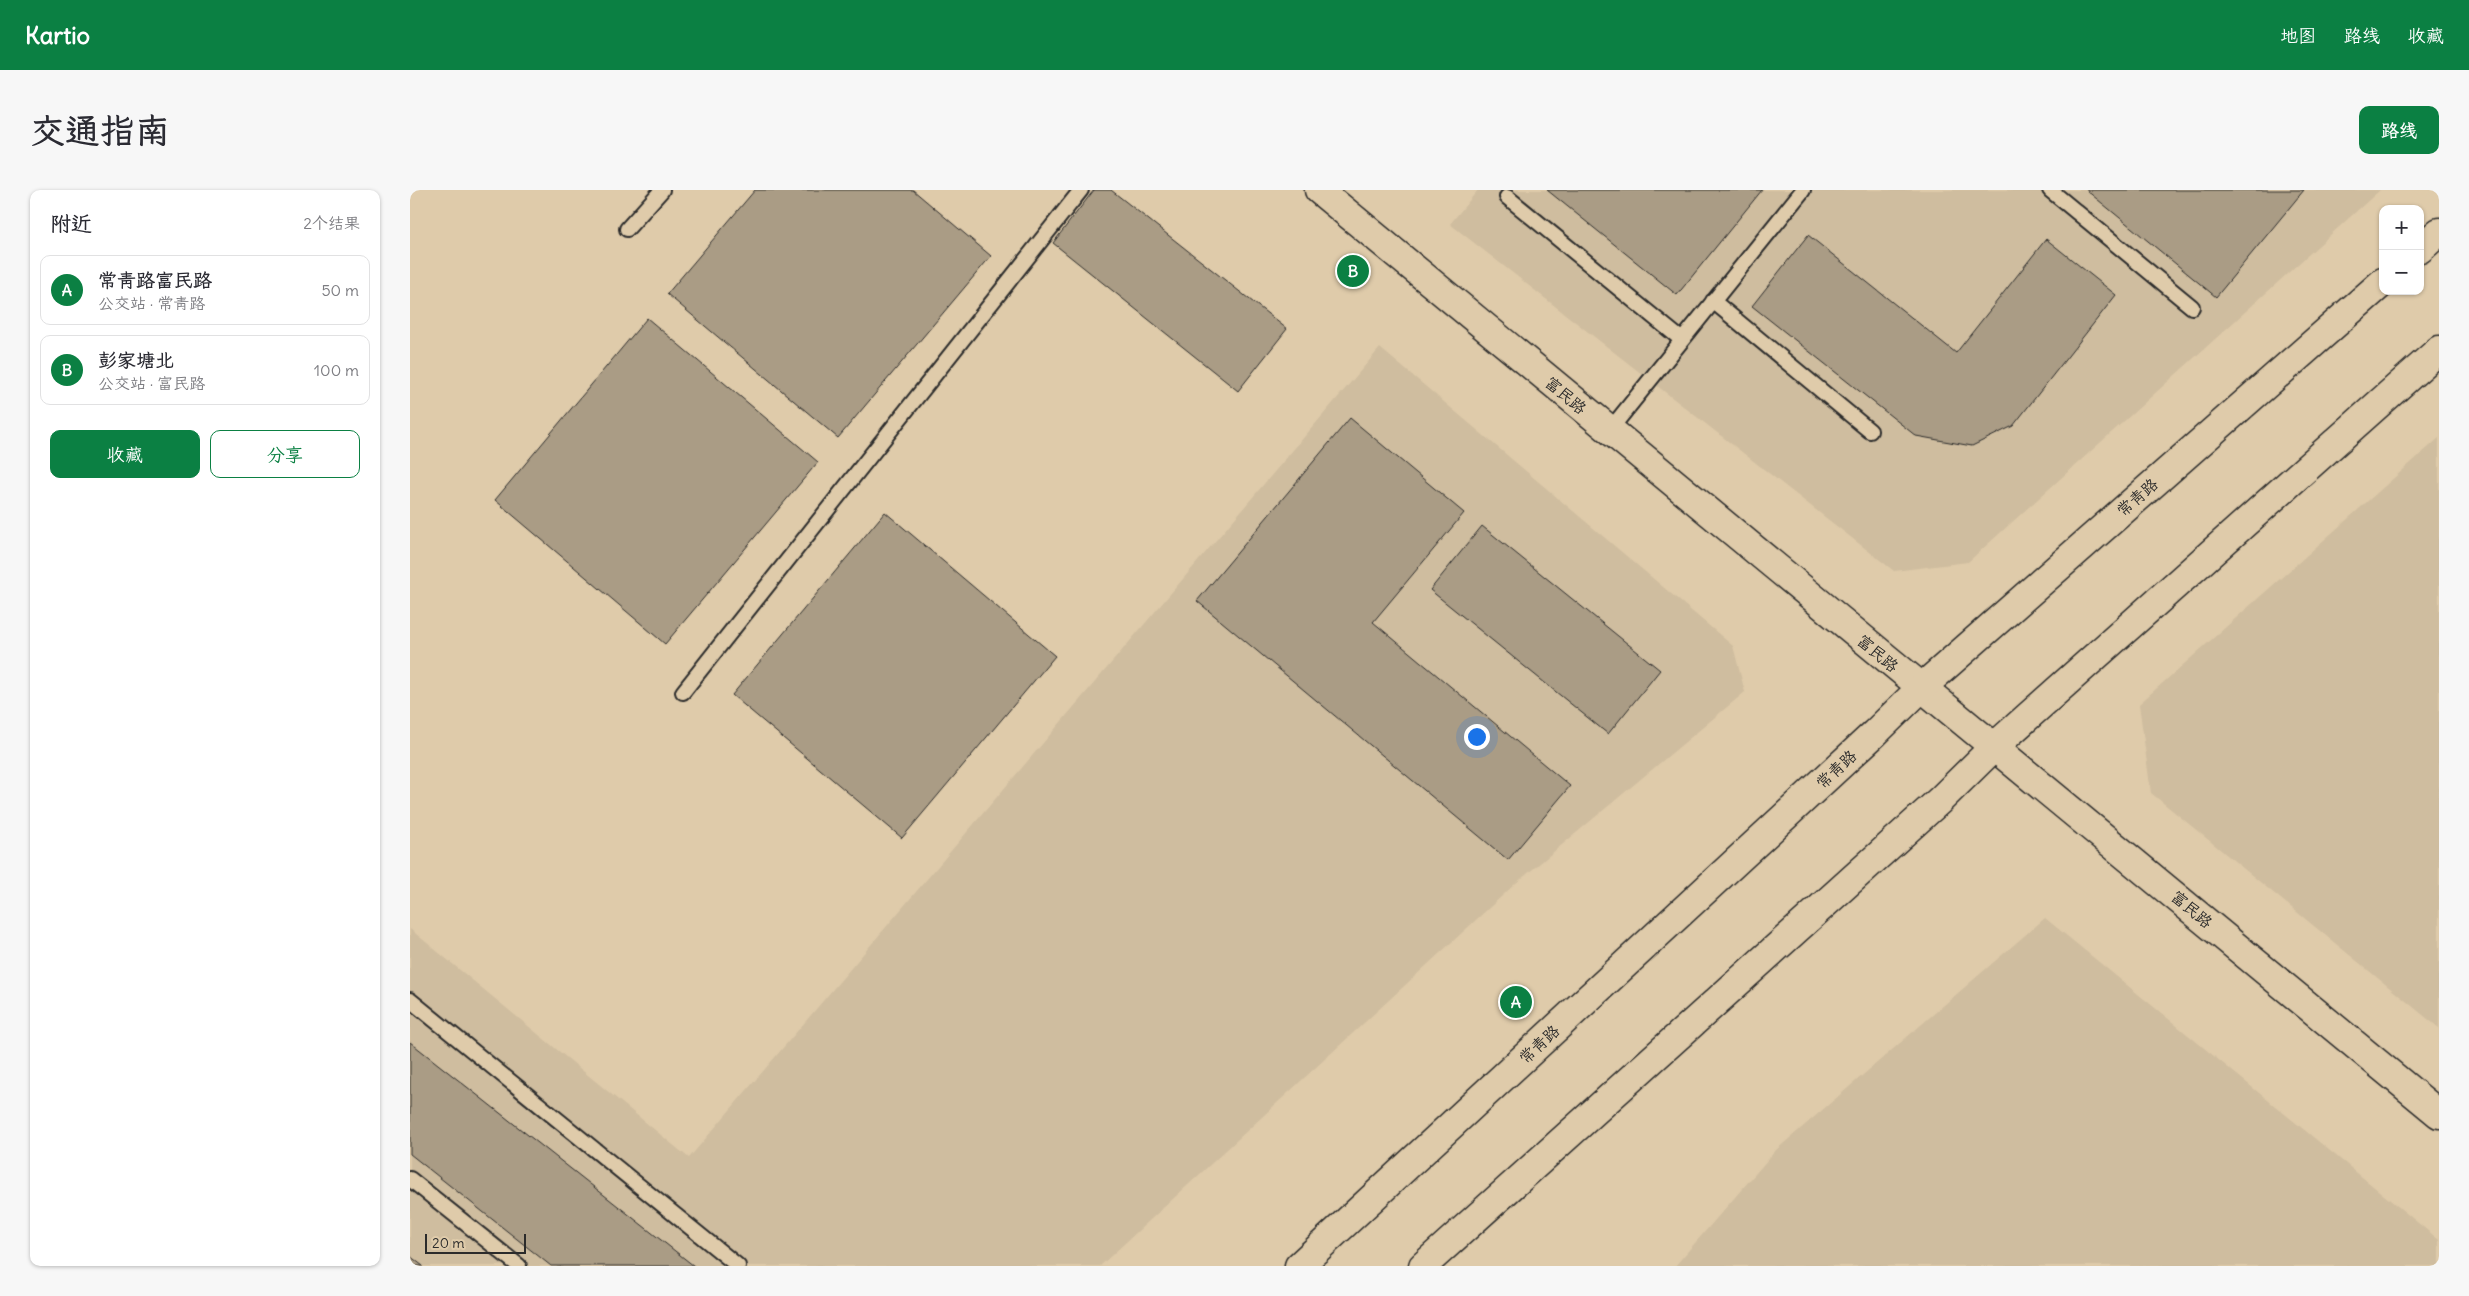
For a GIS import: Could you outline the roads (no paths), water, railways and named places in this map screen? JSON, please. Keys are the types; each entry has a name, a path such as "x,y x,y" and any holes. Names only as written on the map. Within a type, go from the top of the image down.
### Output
{"main road":[{"name":"富民路","path":"1319,190 2439,1114"},
{"path":"2424,245 2439,232"},
{"name":"常青路","path":"1299,1266 1853,754 1921,688 2379,286"},
{"path":"1423,1266 1932,808 1995,746 2439,350"}],"lane":[{"path":"627,230 662,190"},
{"path":"683,692 1081,190"},
{"path":"1609,431 1803,190"},
{"path":"2050,190 2192,307"},
{"path":"1507,197 1682,340"},
{"path":"1713,302 1870,432"},
{"path":"410,1000 738,1266"},
{"path":"410,1179 519,1266"}],"place":[{"name":"彭家塘北","path":"1353,271"},
{"name":"常青路富民路","path":"1516,1002"}]}
